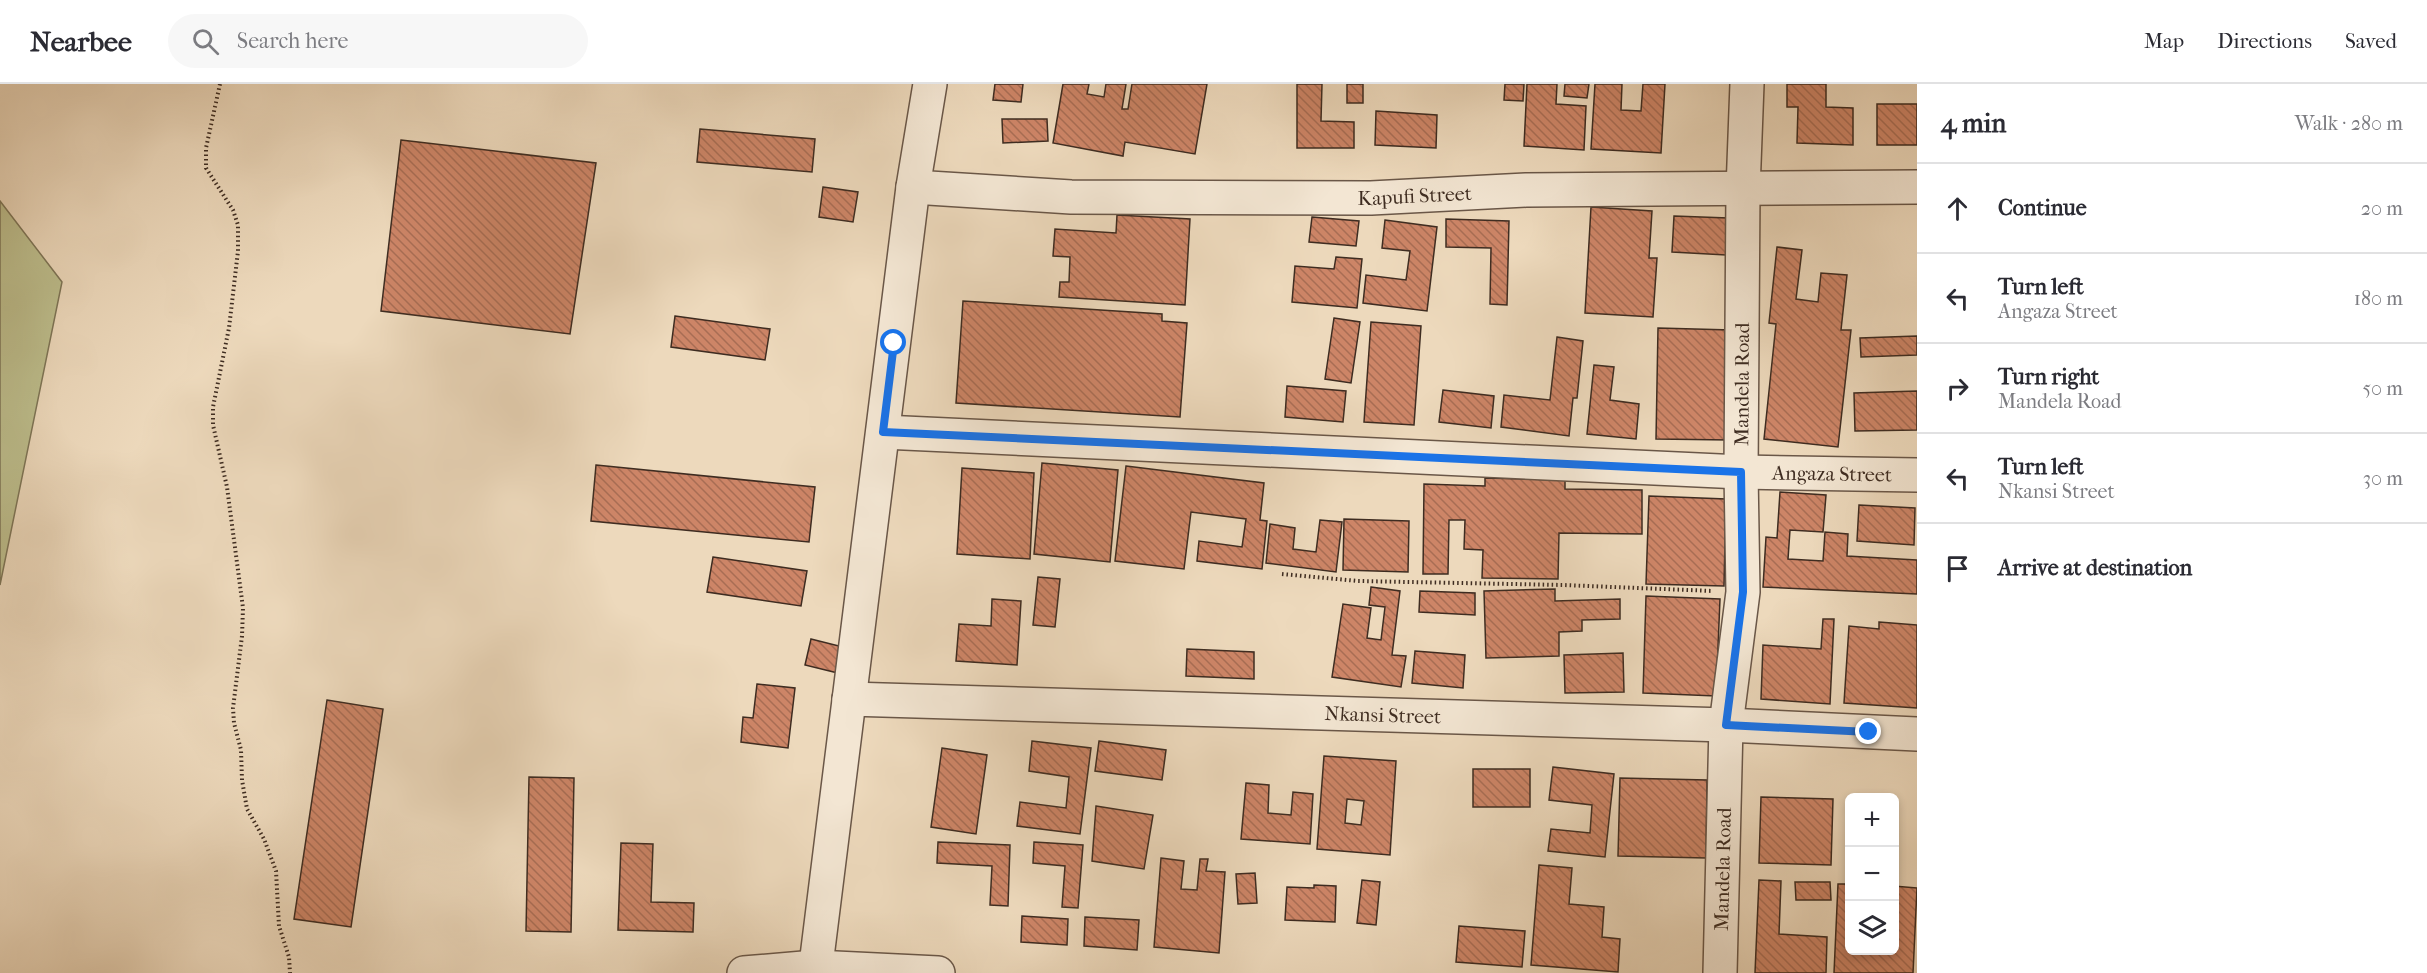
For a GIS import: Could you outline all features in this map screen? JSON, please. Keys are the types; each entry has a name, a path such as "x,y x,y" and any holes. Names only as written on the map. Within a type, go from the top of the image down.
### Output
{"street":[{"path":"815,970 913,187 930,84"},
{"name":"Mandela Road","path":"1720,973 1726,725 1743,592 1741,472 1743,190 1747,84"},
{"name":"Kapufi Street","path":"913,187 1071,197 1216,198 1371,198 1526,190 1917,187"},
{"name":"Angaza Street","path":"883,432 1741,472 1917,475"},
{"name":"Nkansi Street","path":"849,699 1726,725 1917,734"},
{"path":"744,973 815,970 938,973"}],"path":[{"path":"220,84 206,148 206,168 233,210 238,225 238,251 229,328 213,407 213,425 227,487 243,608 233,708 234,723 241,750 242,780 247,809 264,839 276,871 279,926 291,973"},
{"path":"1282,574 1358,581 1563,585 1743,592"}],"green space":[{"path":"0,201 62,282 0,585"}],"building":[{"path":"995,84 1023,84 1021,102 993,100"},
{"path":"1063,84 1089,84 1087,94 1104,97 1106,84 1126,84 1122,109 1128,109 1132,84 1207,84 1195,154 1125,142 1123,156 1053,143"},
{"path":"1297,84 1322,84 1321,121 1354,122 1354,148 1297,148"},
{"path":"1347,84 1363,84 1363,103 1347,103"},
{"path":"1505,84 1524,84 1523,101 1504,100"},
{"path":"1527,84 1557,84 1556,104 1586,106 1584,150 1524,146"},
{"path":"1565,84 1589,84 1587,98 1564,96"},
{"path":"1595,84 1622,84 1621,110 1641,111 1643,84 1665,84 1661,153 1591,149"},
{"path":"1787,84 1826,84 1826,107 1853,108 1853,145 1797,143 1798,107 1787,107"},
{"path":"1877,104 1917,104 1917,145 1877,145"},
{"path":"1376,111 1437,115 1436,148 1375,145"},
{"path":"1002,119 1047,119 1048,141 1003,143"},
{"path":"700,129 815,139 812,172 697,162"},
{"path":"401,140 596,163 570,334 381,311"},
{"path":"823,187 858,192 853,222 819,217"},
{"path":"1591,207 1652,211 1649,258 1657,258 1653,317 1585,313"},
{"path":"1117,215 1190,219 1185,305 1059,297 1060,282 1069,282 1070,257 1053,256 1055,229 1116,233"},
{"path":"1674,216 1728,218 1726,255 1672,252"},
{"path":"1312,217 1359,221 1356,246 1309,242"},
{"path":"1446,219 1509,221 1507,305 1490,304 1491,248 1446,247"},
{"path":"1385,220 1437,227 1427,311 1363,303 1366,275 1406,280 1410,251 1382,248"},
{"path":"1777,247 1802,250 1796,299 1818,302 1821,273 1847,275 1841,330 1851,330 1838,447 1764,439 1776,324 1769,323"},
{"path":"1336,257 1362,259 1357,308 1292,302 1295,266 1334,269"},
{"path":"963,301 1162,314 1162,321 1187,323 1180,417 956,403"},
{"path":"675,316 770,329 765,360 671,347"},
{"path":"1334,318 1360,322 1351,383 1325,379"},
{"path":"1371,322 1421,326 1414,425 1364,422"},
{"path":"1658,328 1731,330 1730,440 1656,439"},
{"path":"1917,336 1917,355 1861,357 1860,338"},
{"path":"1557,337 1583,341 1577,398 1573,398 1569,436 1501,427 1504,395 1550,400"},
{"path":"1594,365 1614,367 1610,400 1639,404 1636,439 1587,434"},
{"path":"1287,386 1346,391 1343,422 1285,417"},
{"path":"1443,390 1494,396 1491,428 1439,422"},
{"path":"1917,391 1917,430 1855,431 1854,393"},
{"path":"1042,463 1118,470 1110,562 1034,554"},
{"path":"596,465 815,487 809,542 591,521"},
{"path":"1126,466 1264,483 1260,520 1267,521 1262,569 1197,561 1199,541 1242,547 1246,519 1191,512 1184,569 1115,561"},
{"path":"962,468 1034,473 1030,559 957,554"},
{"path":"1485,478 1565,480 1565,489 1642,490 1642,534 1559,533 1558,579 1482,578 1483,550 1464,549 1465,520 1449,520 1448,574 1423,574 1424,484 1485,486"},
{"path":"1780,492 1826,495 1823,532 1790,530 1788,559 1823,561 1825,532 1848,534 1847,556 1917,560 1917,594 1763,587 1766,537 1777,538"},
{"path":"1649,496 1726,499 1724,586 1646,584"},
{"path":"1859,505 1915,508 1914,545 1857,541"},
{"path":"1344,519 1409,521 1408,572 1343,570"},
{"path":"1320,520 1342,522 1336,572 1266,563 1270,524 1295,528 1293,549 1316,552"},
{"path":"713,557 807,571 801,606 707,592"},
{"path":"1038,577 1060,579 1055,627 1033,625"},
{"path":"1371,587 1400,591 1392,655 1406,656 1401,687 1332,677 1343,604 1371,608 1367,638 1381,640 1385,607 1369,605"},
{"path":"1555,589 1555,601 1620,599 1620,619 1582,620 1582,631 1559,632 1559,656 1486,658 1484,591"},
{"path":"1420,591 1475,593 1475,615 1419,612"},
{"path":"1646,596 1720,599 1716,696 1643,693"},
{"path":"992,599 1021,601 1017,665 956,661 959,624 991,626"},
{"path":"1823,619 1834,619 1830,704 1761,699 1763,645 1821,649"},
{"path":"1879,622 1917,625 1917,708 1844,703 1849,626 1879,629"},
{"path":"811,639 851,649 846,675 805,665"},
{"path":"1187,649 1254,652 1254,679 1186,676"},
{"path":"1415,651 1465,655 1463,688 1412,683"},
{"path":"1623,653 1624,692 1565,693 1564,655"},
{"path":"757,684 795,688 788,748 741,742 743,717 753,718"},
{"path":"327,700 383,709 351,927 294,919"},
{"path":"1032,741 1091,748 1080,834 1017,826 1020,802 1066,808 1069,777 1029,771"},
{"path":"1099,741 1166,750 1162,780 1095,771"},
{"path":"942,748 987,755 976,834 931,827"},
{"path":"1324,756 1396,761 1390,855 1317,849","holes":["1347,799 1364,801 1361,825 1345,823"]},
{"path":"1553,767 1614,774 1605,857 1548,851 1551,829 1590,833 1592,805 1549,800"},
{"path":"1473,769 1530,769 1530,807 1473,807"},
{"path":"529,777 574,778 571,932 526,931"},
{"path":"1620,778 1707,780 1706,858 1618,856"},
{"path":"1246,783 1269,785 1268,813 1291,815 1293,792 1313,794 1310,844 1241,839"},
{"path":"1761,797 1833,799 1831,865 1759,863"},
{"path":"1096,806 1153,815 1144,869 1092,861"},
{"path":"938,842 1010,845 1008,906 990,905 992,866 937,863"},
{"path":"1034,842 1083,845 1078,908 1062,907 1065,866 1033,863"},
{"path":"621,843 653,844 651,902 694,903 693,932 618,930"},
{"path":"1161,858 1184,861 1181,889 1197,890 1200,859 1208,859 1206,871 1225,872 1219,953 1154,947"},
{"path":"1539,865 1572,868 1569,904 1604,907 1602,937 1620,939 1618,972 1531,965"},
{"path":"1255,873 1257,903 1238,904 1236,874"},
{"path":"1362,880 1380,882 1376,925 1357,923"},
{"path":"1759,880 1781,881 1779,934 1827,937 1826,973 1755,973"},
{"path":"1795,882 1830,882 1831,900 1796,900"},
{"path":"1838,884 1845,884 1845,955 1899,955 1899,886 1917,888 1913,973 1834,973"},
{"path":"1314,885 1336,886 1335,922 1285,920 1287,887 1314,888"},
{"path":"1022,916 1068,919 1067,945 1021,942"},
{"path":"1085,917 1139,920 1137,950 1084,946"},
{"path":"1459,926 1525,931 1522,967 1456,962"}],"route":[{"path":"894,343 883,432 1741,472 1743,592 1726,725 1869,732"}]}
